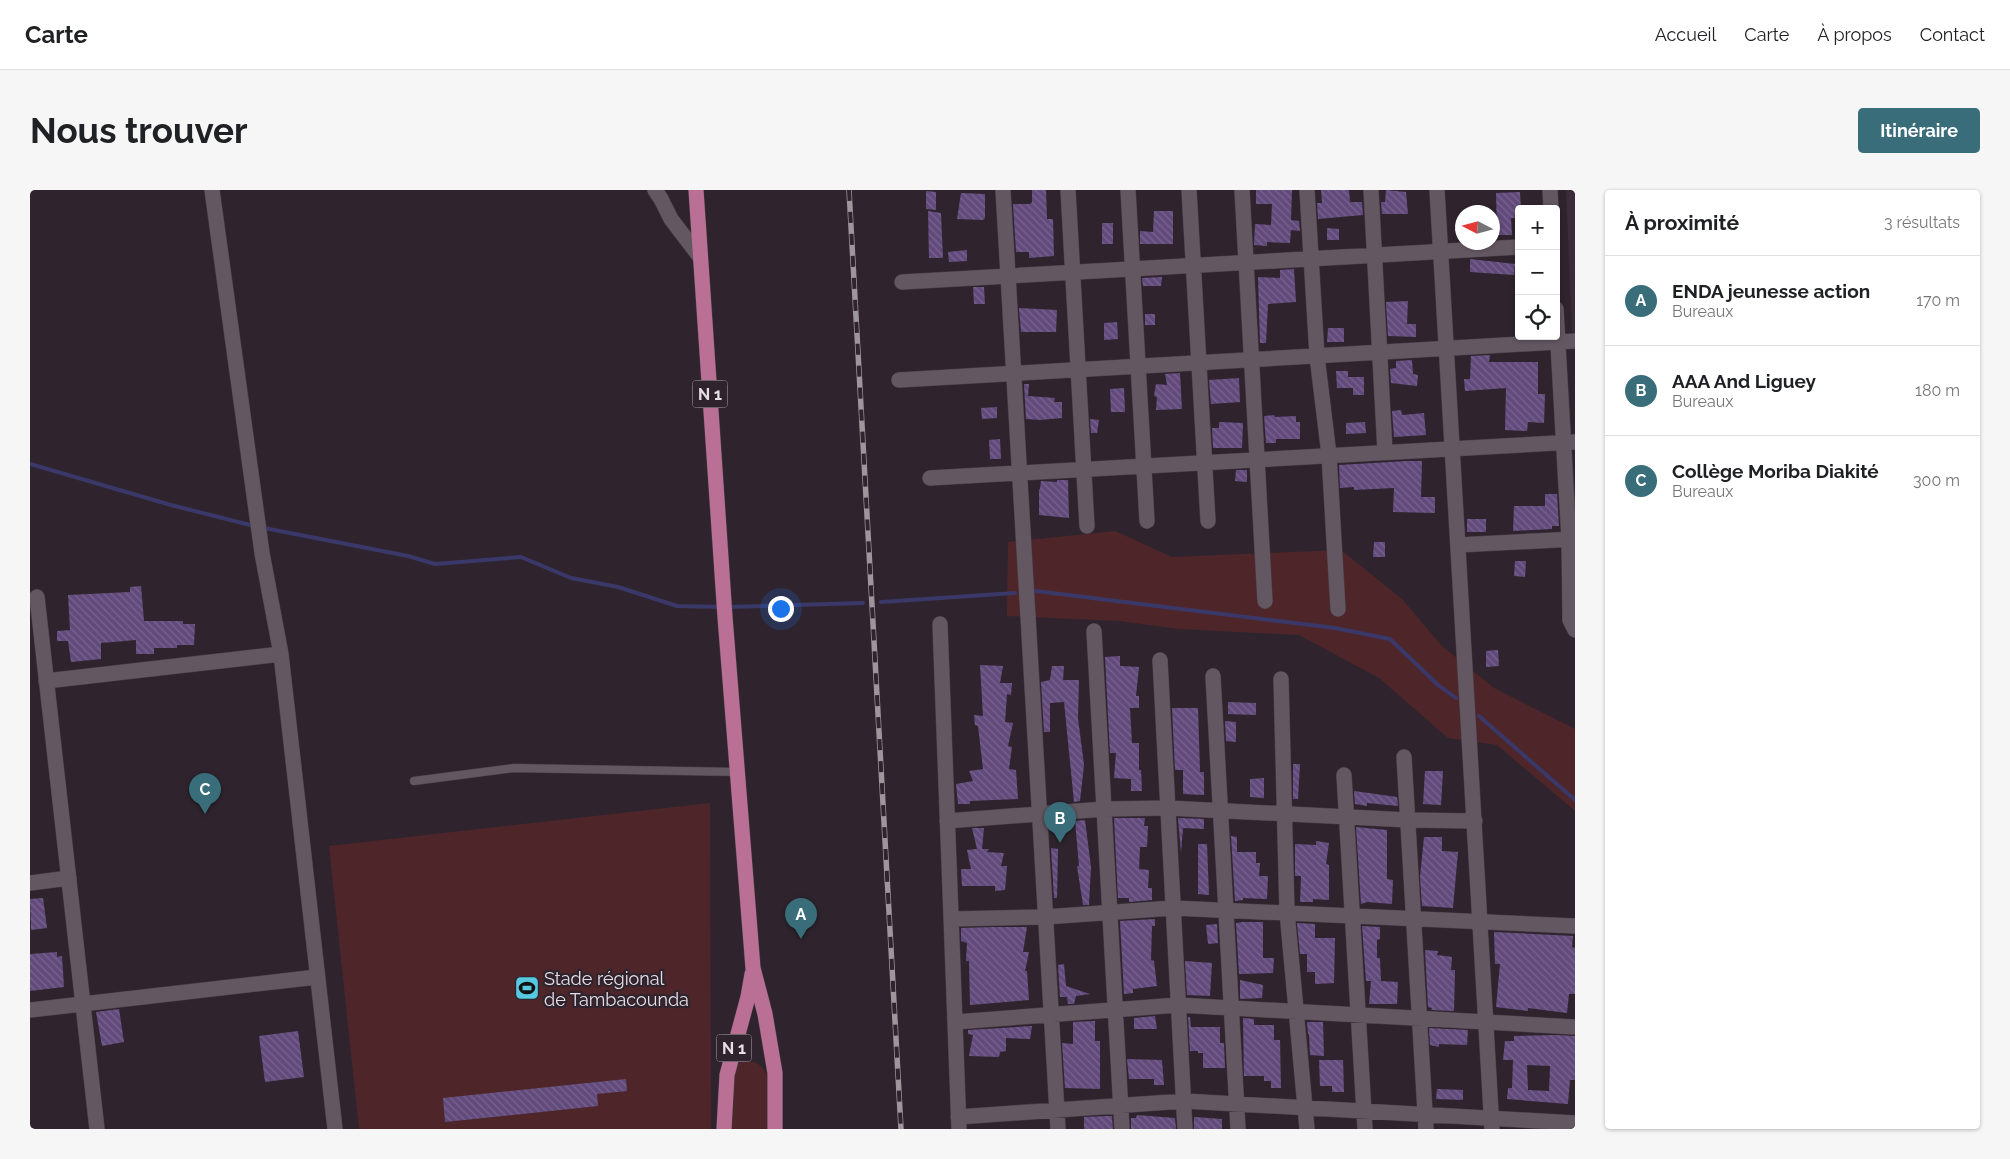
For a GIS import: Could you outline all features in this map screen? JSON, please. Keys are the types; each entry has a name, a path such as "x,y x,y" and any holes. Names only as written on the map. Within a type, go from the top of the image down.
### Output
{"highway":[{"name":"N 1","path":"696,190 725,617 752,968 765,1014 775,1073 774,1129"},
{"name":"N 1","path":"724,1129 727,1075 748,997 752,968"}],"street":[{"path":"212,190 262,553 281,654 335,1129"},
{"path":"655,190 670,220 700,257"},
{"path":"1003,190 1018,473 1058,1129"},
{"path":"1068,190 1087,526"},
{"path":"1128,190 1147,522"},
{"path":"1189,190 1208,521"},
{"path":"1242,190 1265,601"},
{"path":"1307,190 1317,356 1329,456 1338,609"},
{"path":"1371,190 1386,452"},
{"path":"1437,190 1492,1124"},
{"path":"1550,190 1551,205"},
{"path":"902,282 1515,247"},
{"path":"899,380 1575,341"},
{"path":"1558,342 1569,442 1572,539 1570,620 1575,630"},
{"path":"930,478 1569,442"},
{"path":"1458,545 1572,539"},
{"path":"37,597 37,657 46,681 97,1129"},
{"path":"940,624 959,1123 1057,1110 1184,1101 1364,1111 1425,1122 1492,1124 1575,1123"},
{"path":"1094,630 1122,1129"},
{"path":"46,681 281,654"},
{"path":"1160,660 1185,1129"},
{"path":"1213,676 1238,1129"},
{"path":"1281,679 1287,912 1307,1129"},
{"path":"1404,757 1425,1122"},
{"path":"1344,776 1365,1129"},
{"path":"947,821 1104,809 1168,808 1408,820 1474,821"},
{"path":"30,883 68,878"},
{"path":"951,919 1045,917 1173,908 1575,926"},
{"path":"30,1010 317,976"},
{"path":"955,1022 1178,1005 1575,1027"}],"lane":[{"path":"414,781 514,768 738,772"}],"shaded area":[{"path":"1566,190 1575,190 1575,332 1572,332"},
{"path":"1115,531 1172,557 1341,550 1402,599 1442,646 1494,688 1575,729 1575,811 1497,745 1448,738 1379,678 1299,635 1179,629 1119,621 1007,616 1008,542"},
{"name":"Stade régional de Tambacounda","path":"710,803 711,1129 359,1129 329,846"},
{"path":"743,1061 754,1062 762,1067 767,1075 770,1096 768,1129 730,1129 732,1073 738,1064"}],"building":[{"path":"1032,190 1046,190 1047,219 1053,219 1054,256 1029,258 1029,252 1016,252 1013,204 1030,204 1032,202"},
{"path":"1256,190 1292,190 1291,220 1299,221 1300,231 1291,230 1290,243 1267,242 1267,246 1254,245 1255,224 1271,225 1272,204 1256,204"},
{"path":"1321,190 1349,190 1350,202 1362,202 1363,215 1318,219 1317,203 1322,203"},
{"path":"1386,190 1406,192 1408,214 1382,214 1381,202 1385,202"},
{"path":"926,191 936,192 936,210 926,209"},
{"path":"1520,192 1521,205 1515,205 1515,218 1511,218 1512,235 1500,235 1500,205 1496,205 1496,193"},
{"path":"961,193 985,194 985,218 983,220 957,219"},
{"path":"928,211 941,213 943,258 929,258"},
{"path":"1154,211 1173,211 1173,244 1140,244 1140,231 1153,232"},
{"path":"1102,223 1113,223 1113,244 1102,244"},
{"path":"1327,228 1339,229 1339,240 1327,240"},
{"path":"967,250 967,261 949,262 948,252"},
{"path":"1470,259 1515,264 1514,275 1470,272"},
{"path":"1294,269 1296,302 1268,304 1266,343 1260,343 1258,277 1280,278 1280,270"},
{"path":"1162,277 1161,286 1143,286 1142,278"},
{"path":"973,287 984,287 985,304 974,304"},
{"path":"1408,301 1407,324 1416,324 1416,337 1388,336 1386,302"},
{"path":"1019,308 1057,310 1056,332 1021,332"},
{"path":"1145,314 1155,314 1155,325 1145,325"},
{"path":"1117,322 1118,339 1104,340 1104,323"},
{"path":"1328,328 1344,328 1344,342 1327,342"},
{"path":"1490,355 1489,362 1538,362 1538,394 1545,394 1544,423 1528,422 1527,431 1505,430 1506,388 1465,391 1464,379 1470,379 1471,356"},
{"path":"1412,360 1413,374 1418,375 1417,386 1391,383 1390,369 1396,368 1396,361"},
{"path":"1336,371 1348,371 1348,377 1364,377 1364,395 1353,395 1353,388 1337,388"},
{"path":"1180,373 1182,409 1156,410 1157,397 1154,396 1156,384 1167,385 1165,374"},
{"path":"1239,378 1240,402 1211,404 1209,380"},
{"path":"1024,384 1029,384 1028,396 1055,398 1054,402 1062,402 1062,418 1026,419"},
{"path":"1124,388 1125,412 1111,412 1110,389"},
{"path":"997,407 997,418 982,419 981,408"},
{"path":"1401,410 1402,415 1424,413 1426,435 1394,437 1392,411"},
{"path":"1274,415 1275,417 1296,416 1296,422 1300,422 1300,439 1276,439 1276,443 1266,443 1264,416"},
{"path":"1090,419 1099,420 1097,433 1091,433"},
{"path":"1219,422 1243,423 1242,448 1213,448 1212,428 1219,428"},
{"path":"1365,422 1366,433 1346,434 1346,423"},
{"path":"1000,439 1001,459 990,459 989,440"},
{"path":"1422,461 1421,497 1435,497 1435,513 1393,512 1394,488 1354,490 1354,487 1340,488 1339,465"},
{"path":"1236,470 1247,470 1247,482 1235,481"},
{"path":"1057,480 1068,480 1069,518 1039,515 1039,489 1041,481 1057,482"},
{"path":"1545,494 1557,494 1559,526 1552,526 1552,529 1513,531 1514,506 1545,506"},
{"path":"1467,519 1486,519 1486,532 1467,532"},
{"path":"1374,542 1385,542 1385,557 1373,557"},
{"path":"1515,561 1526,561 1525,577 1514,576"},
{"path":"141,586 144,621 183,621 183,624 195,624 194,645 177,645 177,648 154,648 154,654 136,654 136,640 101,643 101,659 71,662 68,641 57,641 57,631 70,630 68,595 130,592 130,587"},
{"path":"1498,650 1499,666 1486,667 1486,651"},
{"path":"1120,656 1120,666 1139,667 1136,696 1139,696 1139,708 1130,708 1132,743 1139,743 1139,770 1141,770 1142,791 1131,791 1131,779 1114,778 1116,753 1110,753 1105,657"},
{"path":"980,665 1003,666 1000,683 1012,683 1011,695 1007,694 1005,722 1013,723 1008,746 1012,747 1009,769 1016,770 1018,799 970,801 970,804 958,804 956,784 973,781 969,771 983,769 978,726 975,725 974,715 983,716"},
{"path":"1052,666 1064,666 1063,680 1079,680 1078,718 1084,765 1080,801 1074,802 1064,702 1050,703 1050,732 1044,732 1041,682 1050,680"},
{"path":"1228,702 1256,703 1256,715 1228,714"},
{"path":"1172,708 1198,708 1200,772 1204,772 1204,795 1183,794 1183,770 1175,770"},
{"path":"1225,721 1236,722 1236,742 1226,741"},
{"path":"1293,764 1300,764 1298,799 1293,799"},
{"path":"1425,771 1443,771 1441,805 1423,804"},
{"path":"1264,778 1264,798 1250,797 1250,779"},
{"path":"1354,791 1397,797 1398,806 1367,803 1367,806 1355,804"},
{"path":"1114,818 1145,818 1144,826 1148,826 1147,847 1140,847 1139,869 1149,870 1148,888 1152,888 1152,900 1129,902 1129,898 1118,898"},
{"path":"1178,818 1204,819 1204,829 1183,828 1181,853"},
{"path":"1085,820 1091,867 1089,905 1083,905 1077,866 1079,866 1075,821"},
{"path":"1356,827 1387,830 1387,879 1393,880 1392,904 1367,902 1361,904"},
{"path":"972,828 984,828 982,849 989,849 987,852 1004,853 1001,866 1007,866 1005,890 995,891 995,886 962,886 961,869 971,869 967,850 977,849"},
{"path":"1231,836 1237,837 1237,852 1256,852 1256,863 1260,863 1259,876 1268,876 1267,899 1243,898 1243,900 1235,901"},
{"path":"1424,837 1442,837 1442,851 1458,852 1453,908 1422,906 1420,877"},
{"path":"1316,841 1329,843 1326,864 1329,865 1329,900 1313,899 1313,902 1300,902 1301,876 1295,876 1295,844 1316,845"},
{"path":"1198,844 1207,844 1209,895 1198,894"},
{"path":"1051,848 1058,849 1057,898 1054,898"},
{"path":"43,898 47,928 31,930 30,899"},
{"path":"1155,919 1155,926 1152,926 1151,960 1154,961 1157,986 1133,989 1133,993 1124,994 1120,921"},
{"path":"1263,922 1263,958 1274,958 1273,973 1239,974 1236,923"},
{"path":"1297,923 1315,924 1315,938 1335,938 1334,983 1315,984 1315,972 1307,972 1307,954 1300,954"},
{"path":"1217,924 1218,943 1208,944 1206,925"},
{"path":"1362,926 1380,927 1380,939 1377,940 1377,958 1380,958 1381,981 1398,982 1397,1004 1369,1004 1371,981 1366,981"},
{"path":"1027,927 1023,952 1029,952 1025,971 1027,971 1029,1000 970,1005 969,961 966,961 967,943 961,941 961,928"},
{"path":"1494,932 1573,936 1572,947 1575,948 1575,994 1569,994 1567,1013 1528,1008 1528,1011 1496,1007 1500,964 1495,964"},
{"path":"1425,950 1438,951 1437,955 1452,957 1451,970 1455,970 1454,1011 1431,1010 1432,1008 1428,1007"},
{"path":"57,952 57,957 62,956 64,987 30,991 30,954"},
{"path":"1185,961 1212,963 1210,996 1187,995"},
{"path":"1064,964 1066,986 1090,994 1076,996 1074,1004 1068,1004 1067,997 1060,997 1058,965"},
{"path":"1240,980 1263,985 1262,998 1240,999"},
{"path":"119,1009 124,1042 102,1046 96,1012"},
{"path":"1155,1016 1157,1029 1134,1029 1134,1018"},
{"path":"1188,1017 1190,1017 1191,1027 1220,1027 1220,1043 1224,1043 1225,1068 1203,1068 1203,1053 1190,1051"},
{"path":"1243,1018 1254,1019 1254,1025 1274,1025 1274,1040 1280,1040 1281,1088 1271,1088 1271,1081 1264,1081 1264,1076 1244,1076"},
{"path":"1095,1021 1095,1041 1100,1041 1100,1089 1065,1088 1062,1043 1073,1044 1073,1022"},
{"path":"1307,1022 1323,1022 1324,1056 1310,1055"},
{"path":"1032,1026 1030,1039 1006,1038 1006,1051 1000,1052 999,1057 969,1056 973,1035 968,1034 968,1030"},
{"path":"1429,1028 1468,1030 1467,1045 1439,1044 1439,1047 1430,1045"},
{"path":"298,1031 304,1077 265,1082 259,1036"},
{"path":"1514,1036 1575,1036 1575,1080 1570,1080 1568,1104 1507,1099 1508,1088 1512,1088 1513,1060 1503,1060 1505,1041 1514,1041","holes":["1527,1065 1550,1066 1549,1091 1528,1090"]},
{"path":"1127,1059 1162,1060 1164,1085 1154,1085 1154,1079 1129,1079"},
{"path":"1319,1060 1343,1060 1344,1092 1332,1092 1332,1086 1320,1086"},
{"path":"626,1079 627,1091 597,1094 598,1106 445,1122 443,1098"},
{"path":"1437,1089 1463,1090 1463,1100 1436,1099"},
{"path":"1137,1115 1175,1118 1176,1129 1131,1129 1131,1118 1136,1118"},
{"path":"1112,1116 1113,1129 1084,1129 1084,1117"},
{"path":"1194,1117 1222,1119 1222,1129 1194,1129"}],"waterway":[{"path":"30,464 171,505 254,526"},
{"path":"264,528 408,556 435,564 521,557 571,578 618,587 677,606 722,607"},
{"path":"1036,591 1335,628 1390,639 1438,685 1456,698"},
{"path":"881,602 1015,593"},
{"path":"729,607 863,603"},
{"path":"1479,716 1575,800"}],"railway":[{"path":"849,190 901,1129"}],"place":[{"name":"Collège Moriba Diakité","path":"205,814"},
{"name":"AAA And Liguey","path":"1060,843"},
{"name":"ENDA jeunesse action","path":"801,939"},
{"name":"Stade régional de Tambacounda","path":"527,988"}]}
